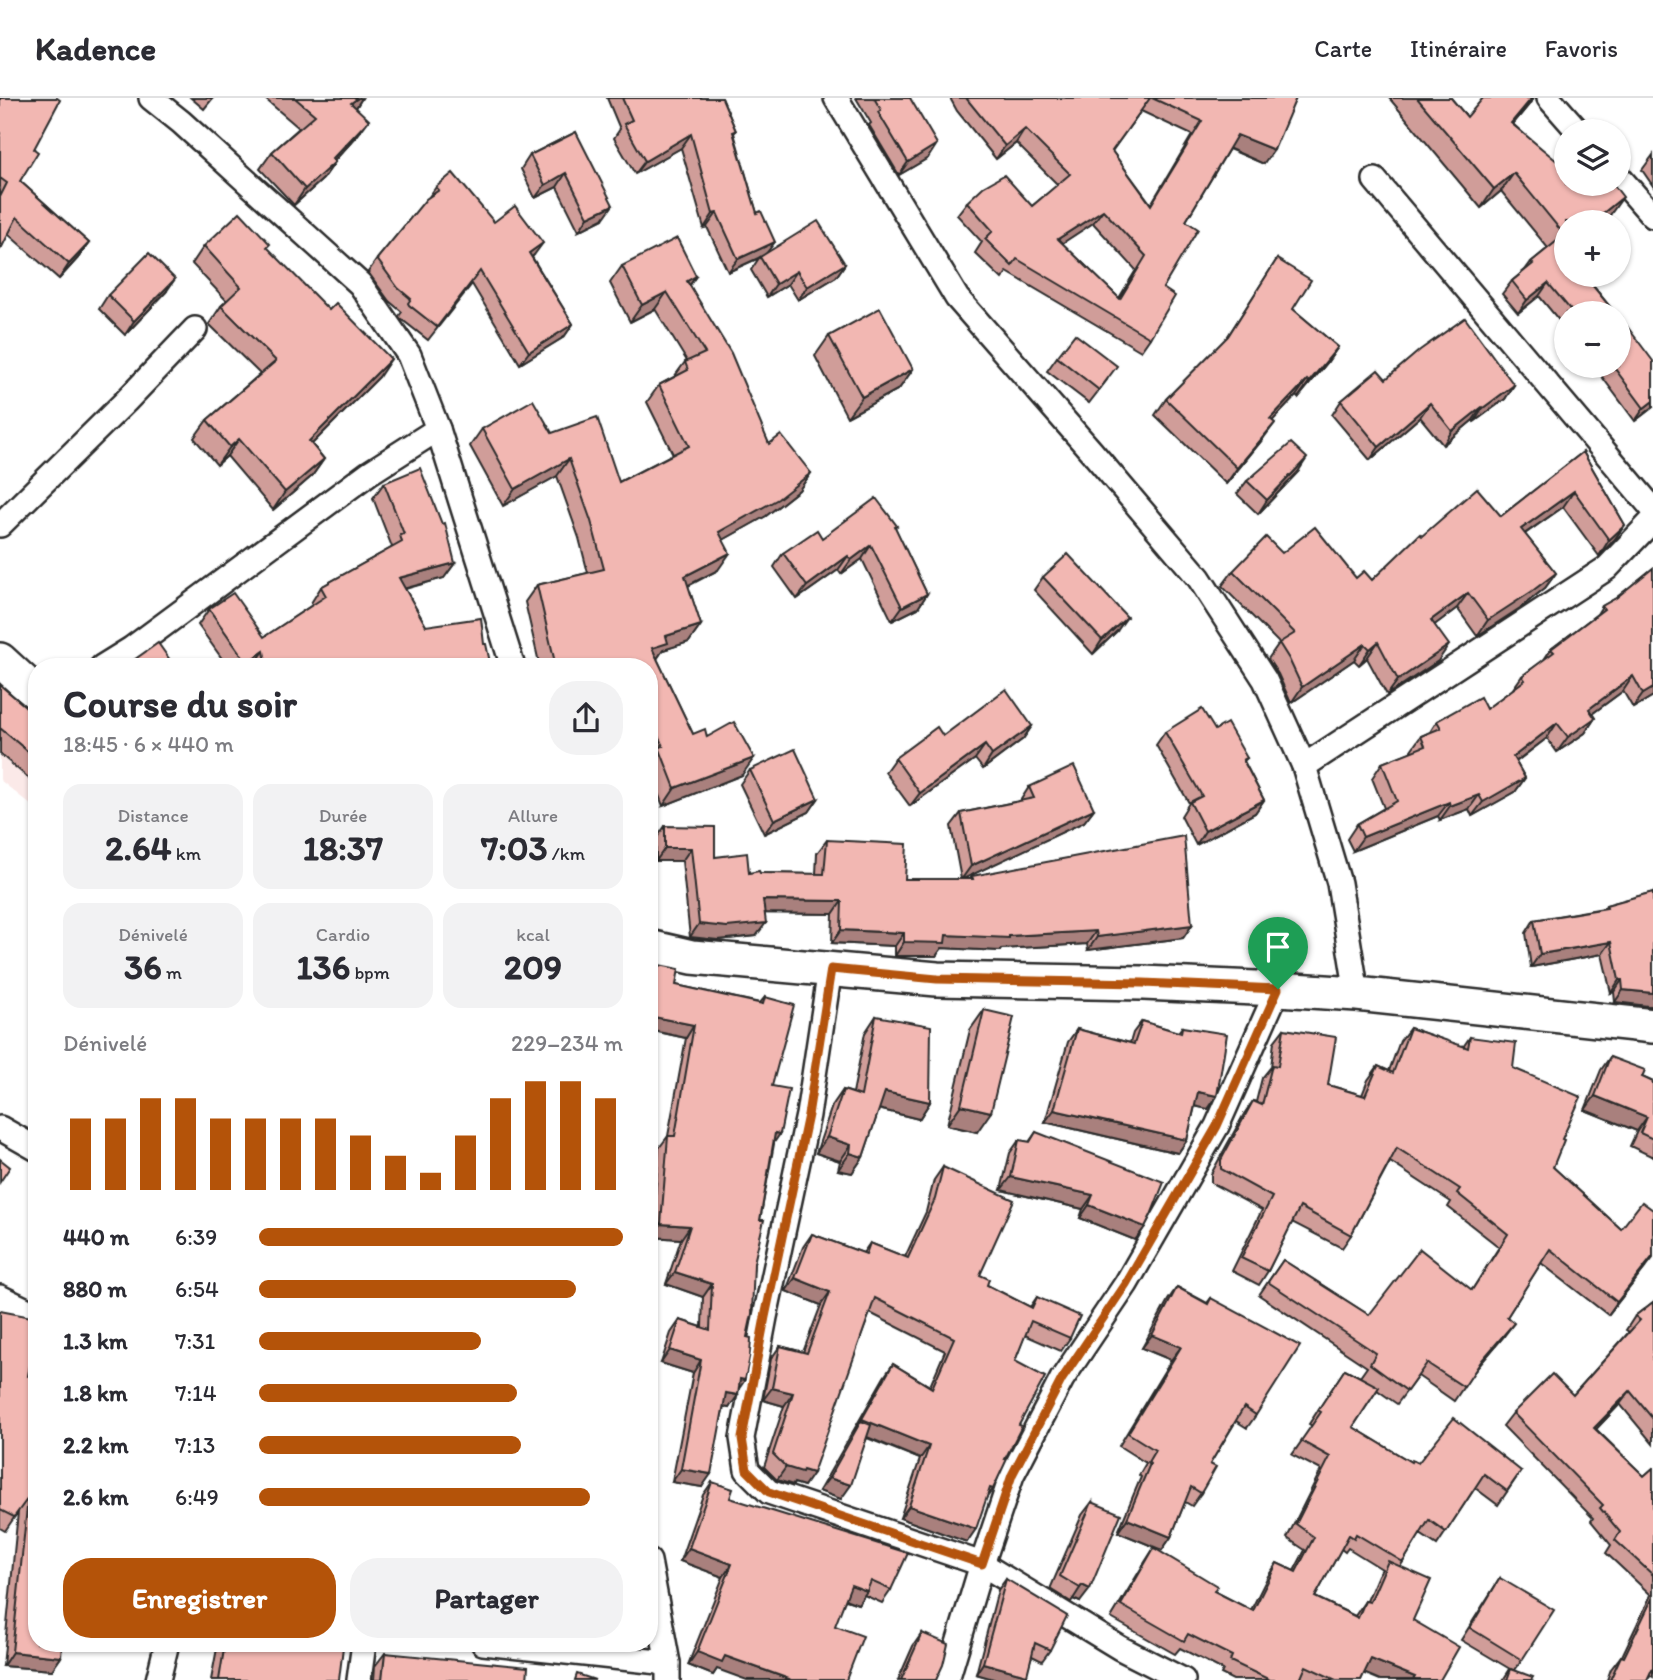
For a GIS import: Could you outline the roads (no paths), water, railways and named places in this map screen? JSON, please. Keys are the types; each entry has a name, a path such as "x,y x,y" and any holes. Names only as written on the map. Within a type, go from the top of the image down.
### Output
{"street":[{"path":"151,98 360,284 409,355 438,429 510,658"},
{"path":"836,98 957,298 1199,578 1265,680 1304,765 1339,883 1357,994"},
{"path":"1549,98 1567,119"},
{"path":"1375,180 1653,509"},
{"path":"1631,191 1653,216"},
{"path":"0,525 127,401 195,329"},
{"path":"116,658 369,473 438,429"},
{"path":"1304,765 1607,568 1653,520"},
{"path":"0,660 28,686"},
{"path":"658,949 692,957 937,979 1143,983 1357,994 1653,1026"},
{"path":"831,969 808,1115 742,1438 747,1470 769,1492 982,1564 1120,1648 1183,1680"},
{"path":"947,1680 1012,1475 1062,1379 1126,1284 1217,1126 1278,989"},
{"path":"0,1128 28,1144"},
{"path":"0,1297 28,1311"},
{"path":"540,1652 668,1672 658,1614"},
{"path":"158,1680 165,1652"},
{"path":"359,1680 363,1652"}]}
